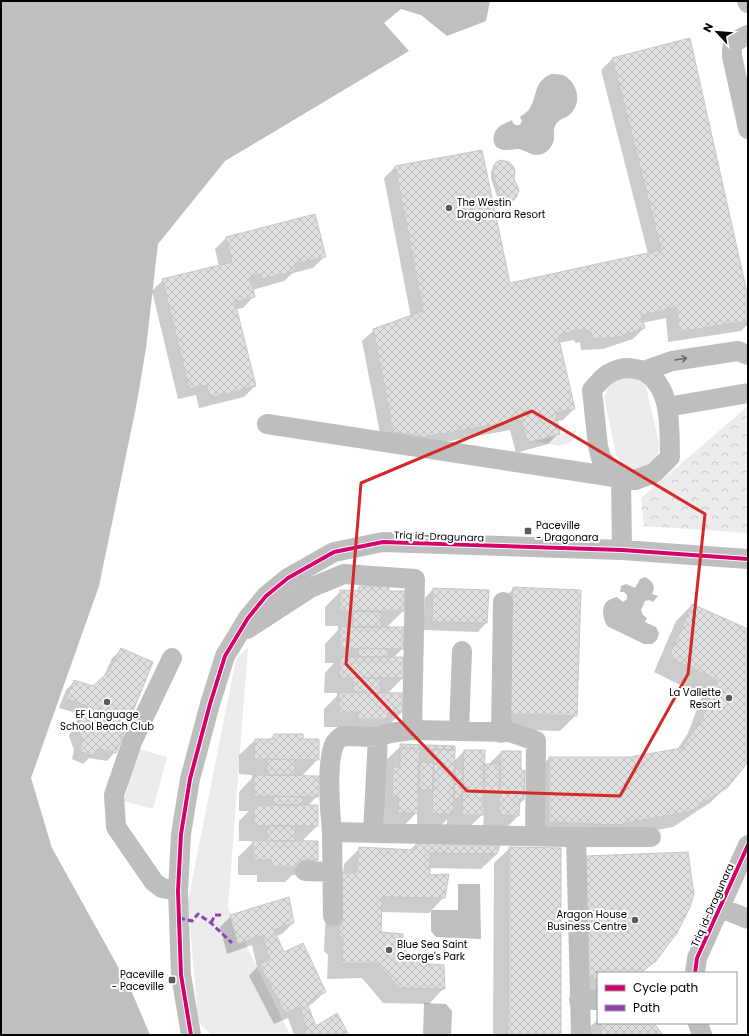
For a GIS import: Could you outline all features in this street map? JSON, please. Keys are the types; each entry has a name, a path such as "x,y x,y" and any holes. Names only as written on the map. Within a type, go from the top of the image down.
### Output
{"street":[{"path":"748,35 734,42 732,52 748,129"},
{"path":"644,371 672,361 738,351 748,355"},
{"path":"267,424 576,470 621,478 635,480 654,473 670,457 667,407 661,389 655,379 644,371 635,369 624,368 612,371 602,378 592,390 598,446 601,458 610,470 621,478"},
{"path":"667,407 748,393"},
{"path":"576,470 601,458"},
{"path":"621,478 622,550"},
{"name":"Triq id-Dragunara","path":"191,1035 181,975 178,891 181,834 190,779 210,704 225,656 236,635 266,596 288,578 334,552 383,542 622,550 748,559"},
{"path":"236,635 310,588 344,574 415,579 412,730"},
{"path":"501,733 503,602"},
{"path":"459,731 462,651"},
{"path":"172,658 132,742 114,795 116,827 154,882 162,888 178,891"},
{"path":"333,916 332,832 329,799 332,756 336,742 342,736 378,737 412,730 510,732 536,741 535,836"},
{"path":"373,833 378,737"},
{"path":"332,832 651,837"},
{"path":"576,837 589,1000 581,1035"},
{"name":"Triq id-Dragunara","path":"695,972 697,958 721,908 748,845"},
{"path":"305,871 333,872"},
{"path":"721,908 748,919"},
{"path":"698,1024 702,1035"}],"highlighted area":[{"path":"532,411 705,514 688,674 620,796 467,791 346,664 361,483"}],"green space":[{"path":"620,377 640,381 646,387 659,443 658,453 654,460 649,465 642,468 635,469 628,467 616,454 604,397 609,385"},
{"path":"748,406 748,533 644,526 641,498"},
{"path":"576,430 573,441 560,446 533,441"},
{"path":"248,647 228,908 290,1035 211,1035 198,1021 188,901 236,659"},
{"path":"138,749 167,757 153,809 124,801"}],"shaded area":[{"path":"1,1 490,1 486,21 447,36 421,15 401,9 384,23 409,51 225,161 158,244 146,348 137,402 99,586 31,778 52,848 131,990 150,1035 1,1035"},
{"path":"551,74 563,75 571,81 576,91 577,101 573,111 556,123 554,127 554,141 551,147 545,153 539,155 519,149 505,150 498,148 494,144 495,131 502,125 512,120 515,125 520,125 522,121 520,117 530,108 539,84"},
{"path":"645,577 650,580 654,586 652,594 658,596 653,602 649,600 645,601 641,610 643,615 647,618 645,622 656,627 659,633 657,640 652,644 644,644 607,626 603,612 603,608 607,601 617,597 623,602 627,599 627,595 624,592 620,592 621,586 626,584 635,588 640,579"},
{"path":"458,884 480,884 481,939 436,937 431,931 431,910 458,910"},
{"path":"424,1003 446,1004 452,1011 451,1035 423,1035"}],"building":[{"name":"The Westin Dragonara Resort","path":"690,38 748,297 748,321 679,332 676,307 641,316 645,328 615,338 592,339 591,332 586,332 585,329 558,335 575,409 556,413 560,434 527,443 521,420 424,437 393,432 373,329 423,311 395,166 482,150 510,283 661,250 612,58"},
{"path":"501,160 509,162 515,170 514,179 519,190 514,200 506,200 499,193 493,167 496,162"},
{"path":"315,214 326,257 295,264 296,271 262,279 261,274 250,277 255,297 235,302 256,386 210,398 207,385 189,389 162,279 232,262 226,237"},
{"path":"359,586 389,586 389,591 405,591 404,611 340,611 340,590 359,591"},
{"path":"513,587 581,590 577,716 508,714"},
{"path":"433,588 489,590 487,623 432,622"},
{"name":"La Vallette Resort","path":"692,604 748,629 748,762 728,787 689,812 616,825 549,822 549,757 630,757 682,748 703,717 717,680 669,657"},
{"path":"353,611 381,612 381,627 353,627"},
{"path":"340,627 404,627 404,649 340,648"},
{"name":"EF Language School Beach Club","path":"121,648 153,662 116,753 97,749 92,756 80,751 82,740 77,727 88,706 66,699 74,680 93,686 109,671"},
{"path":"359,648 388,649 388,657 358,657"},
{"path":"340,657 404,657 404,678 339,678"},
{"path":"353,678 380,678 380,693 353,692"},
{"path":"339,692 404,693 403,712 388,712 387,719 358,719 358,712 339,712"},
{"path":"274,734 303,734 303,739 319,739 319,760 254,759 255,739 273,739"},
{"path":"400,744 455,746 455,750 400,748"},
{"path":"400,748 420,749 418,813 398,813 399,797 392,797 393,767 400,767"},
{"path":"434,749 455,750 453,814 432,814"},
{"path":"464,750 485,750 483,815 462,815"},
{"path":"501,751 521,751 521,770 525,771 524,800 520,800 519,816 499,815"},
{"path":"267,759 295,760 295,775 267,775"},
{"path":"419,762 434,763 433,790 418,790"},
{"path":"484,764 500,764 499,792 483,792"},
{"path":"455,769 463,769 462,799 454,798"},
{"path":"254,775 319,776 318,797 254,796"},
{"path":"273,796 302,797 302,805 273,805"},
{"path":"254,805 318,805 318,826 254,826"},
{"path":"267,826 295,826 295,841 267,841"},
{"path":"253,840 318,841 318,860 302,860 302,867 272,867 272,860 253,860"},
{"path":"417,842 500,845 497,854 430,853 430,875 449,874 445,898 382,897 381,932 403,934 404,949 418,963 444,965 445,989 399,988 377,963 342,964 343,939 339,935 342,873 356,873 359,847 415,850"},
{"path":"509,847 561,848 561,1035 508,1035"},
{"name":"Aragon House Business Centre","path":"688,852 694,894 690,907 677,933 656,961 641,972 597,972 597,980 586,975 586,856"},
{"path":"289,897 294,923 274,930 284,952 303,943 326,992 307,1003 316,1026 337,1013 349,1035 299,1035 307,1030 300,1007 285,1013 259,964 269,960 263,935 238,944 230,915"},
{"path":"601,1024 655,1024 663,1035 601,1035"}],"marked path":[{"path":"179,918 192,921 198,914 211,923 232,943"},
{"path":"211,923 215,915 223,915"}],"cycle path":[{"path":"191,1035 181,975 178,891 181,834 190,779 210,704 225,656 248,618 266,596 288,578 334,552 383,542 622,550 748,559"},
{"path":"695,972 697,958 748,845"}],"place":[{"name":"The Westin Dragonara Resort","path":"449,208"},
{"name":"Paceville - Dragonara","path":"528,531"},
{"name":"La Vallette Resort","path":"729,698"},
{"name":"EF Language School Beach Club","path":"107,702"},
{"name":"Aragon House Business Centre","path":"635,920"},
{"name":"Blue Sea Saint George's Park","path":"389,950"},
{"name":"Paceville - Paceville","path":"172,980"}]}
